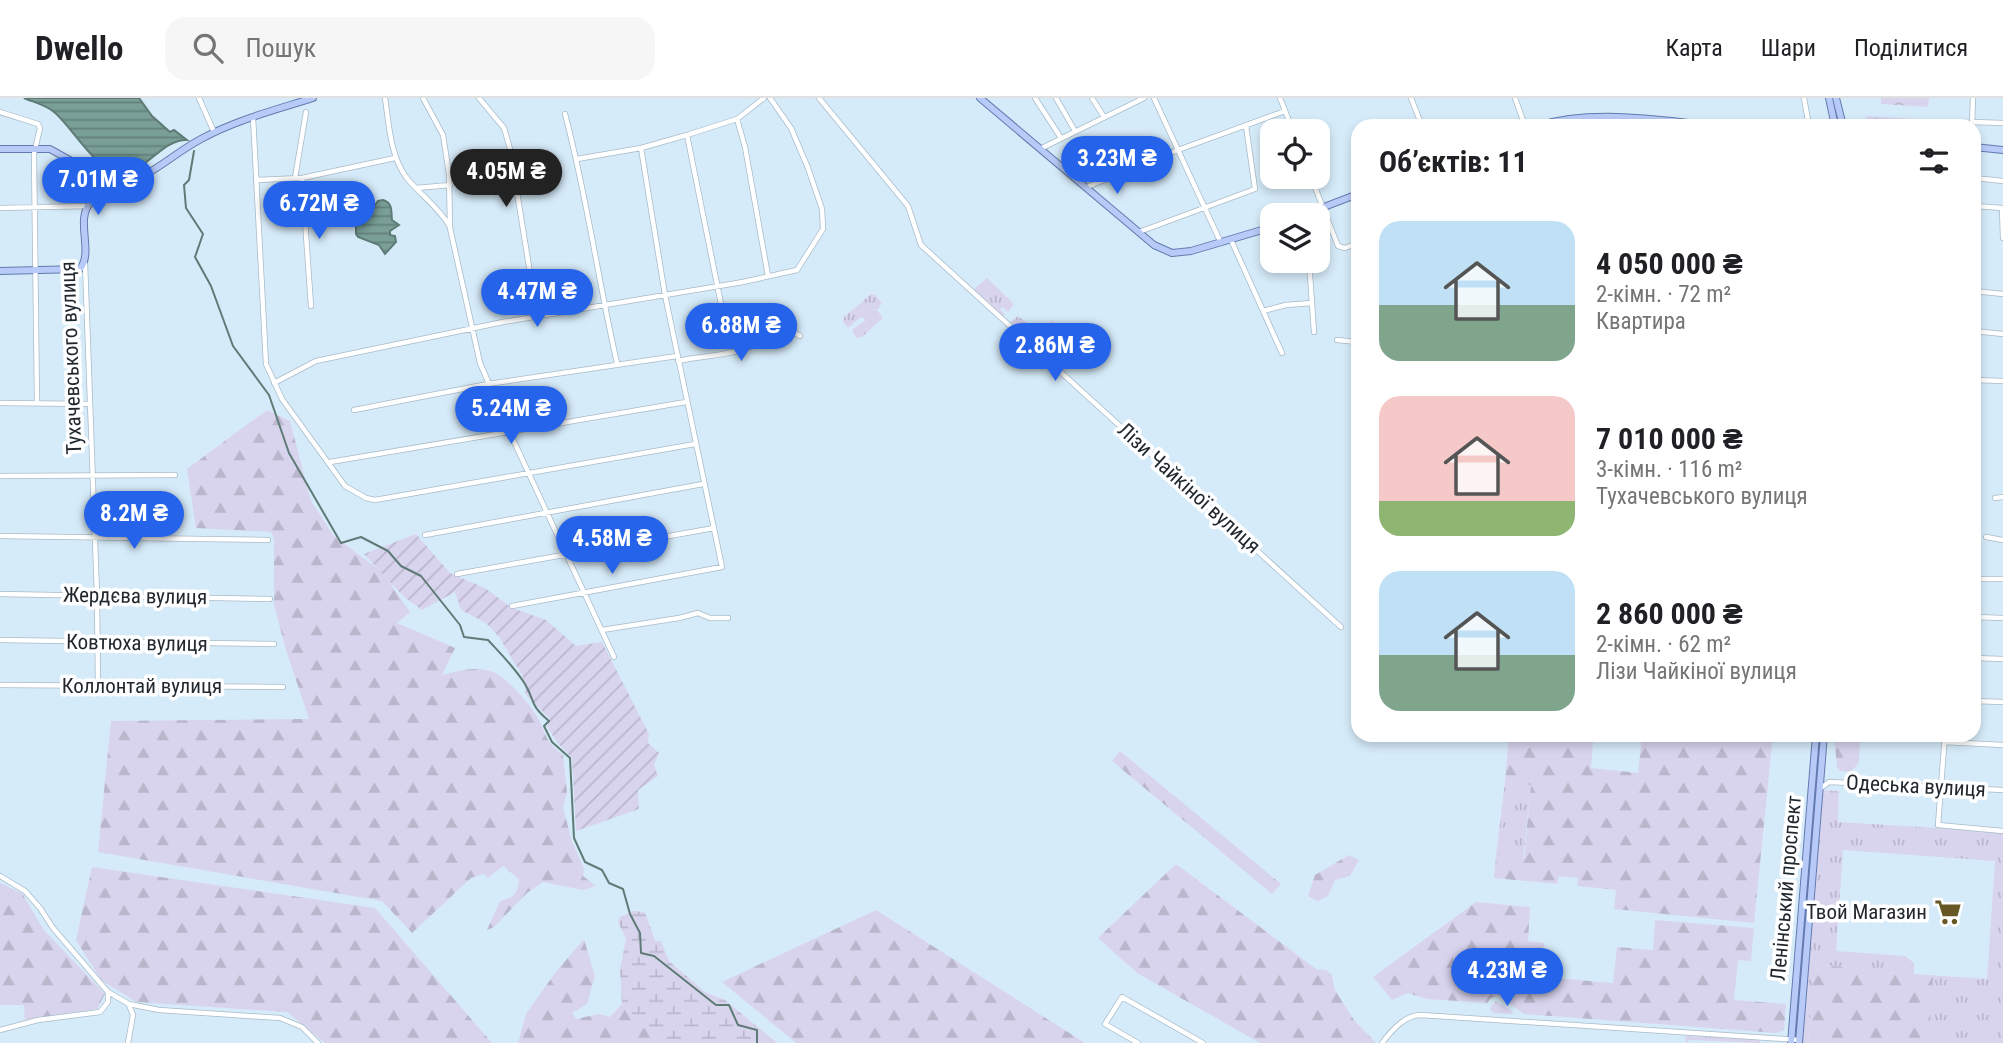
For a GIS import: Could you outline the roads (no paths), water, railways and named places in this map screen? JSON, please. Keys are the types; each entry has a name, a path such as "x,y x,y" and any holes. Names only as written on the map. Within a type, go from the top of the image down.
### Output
{"main road":[{"path":"88,206 93,200 131,183 214,132 313,98"},
{"path":"980,98 1154,245 1172,253 1191,251 1260,232"},
{"path":"1829,98 1834,119"},
{"path":"1836,98 1841,119"},
{"path":"1577,119 1605,119"},
{"path":"1981,148 2003,150"},
{"path":"0,149 50,149 107,183 116,186 131,183"},
{"path":"1330,205 1351,197"},
{"name":"Тухачевського вулиця","path":"85,262 85,215 88,206"},
{"path":"0,271 77,270 85,262"},
{"name":"Ленінський проспект","path":"1795,1042 1821,772 1819,742"},
{"name":"Ленінський проспект","path":"1795,1042 1819,742"}],"street":[{"path":"199,98 214,132"},
{"path":"385,98 395,158 406,177 443,216 450,228"},
{"path":"423,98 443,135 450,185 450,228 471,329 488,384 614,657"},
{"path":"479,98 504,128 510,149 537,317"},
{"path":"577,159 641,148 737,119 764,98"},
{"path":"274,383 316,361 471,329 797,270 822,229 822,209 791,128 770,98"},
{"name":"Лізи Чайкіної вулиця","path":"820,98 908,206 921,245 1341,627"},
{"path":"1035,98 1061,138"},
{"path":"1055,98 1075,131"},
{"path":"1092,98 1104,117"},
{"path":"1039,149 1142,98"},
{"path":"1154,98 1221,243"},
{"path":"1280,98 1288,119"},
{"path":"1411,98 1419,119"},
{"path":"1514,98 1522,119"},
{"path":"1804,98 1808,119"},
{"path":"1972,119 1973,98"},
{"path":"1087,188 1178,150 1285,111"},
{"path":"0,112 38,124 40,128 36,148 37,403"},
{"path":"295,178 306,113"},
{"path":"565,114 577,159 617,363"},
{"path":"253,117 266,364 282,399 345,486 374,500 695,444"},
{"path":"737,119 745,147 768,276"},
{"path":"1981,124 2003,123"},
{"path":"1138,232 1255,189 1246,126"},
{"path":"687,135 724,319"},
{"path":"512,606 717,570 723,564 677,358 641,148"},
{"path":"256,180 302,178 395,158"},
{"path":"449,174 451,214"},
{"path":"302,178 310,306"},
{"path":"1981,179 2003,181"},
{"path":"416,188 450,185"},
{"path":"0,208 88,206"},
{"path":"1981,206 2003,208 2003,238"},
{"path":"443,216 451,214"},
{"path":"1330,226 1338,246 1351,245"},
{"path":"1231,240 1282,353"},
{"name":"Тухачевського вулиця","path":"85,262 98,686"},
{"path":"1310,273 1314,332"},
{"path":"1981,291 2003,293"},
{"path":"1264,311 1286,305 1312,303"},
{"path":"354,410 617,363 727,354 750,347 776,330 787,329 800,336"},
{"path":"1981,332 2003,334"},
{"path":"1337,340 1351,341"},
{"path":"1981,380 2003,381"},
{"path":"330,462 686,402"},
{"path":"0,403 90,404"},
{"path":"0,476 175,475"},
{"path":"425,535 703,484"},
{"path":"1995,498 2003,497"},
{"path":"457,574 714,528"},
{"path":"0,536 268,540"},
{"path":"1986,537 2003,540"},
{"path":"1981,579 2003,579"},
{"name":"Жердєва вулиця","path":"0,594 270,599"},
{"path":"602,630 698,613 710,618 727,618"},
{"path":"1981,617 2003,618"},
{"name":"Ковтюха вулиця","path":"0,640 274,644"},
{"path":"1981,658 2003,659"},
{"name":"Коллонтай вулиця","path":"0,685 283,687"},
{"path":"1981,701 2003,702"},
{"path":"2003,745 1944,742 1937,823 1941,827 2003,831"},
{"name":"Одеська вулиця","path":"1821,772 1829,782"},
{"name":"Одеська вулиця","path":"1819,789 1829,782 2003,790"},
{"path":"0,876 25,891 108,992 129,1004 159,1010 280,1018 302,1027 318,1043"},
{"path":"0,1030 38,1020 100,1012 108,1002 108,992"},
{"path":"1138,1043 1105,1024 1122,997 1203,1043"},
{"path":"128,1043 133,1014 129,1004"},
{"path":"1382,1043 1403,1021 1413,1015 1795,1042"}],"waterway":[{"path":"194,151 189,180 184,185 186,208 203,234 195,257 211,286 233,346 269,395 289,453 341,543 361,537 388,551 401,566 421,576 460,625 464,637 488,640 512,667 525,684 536,707 549,721 544,726 552,742 570,758 574,838 585,862 602,870 609,883 623,889 630,914 640,933 641,953 654,956 716,1005 729,1005 738,1025 757,1030 757,1043"}],"place":[{"name":"Твой Магазин","path":"1948,912"}]}
